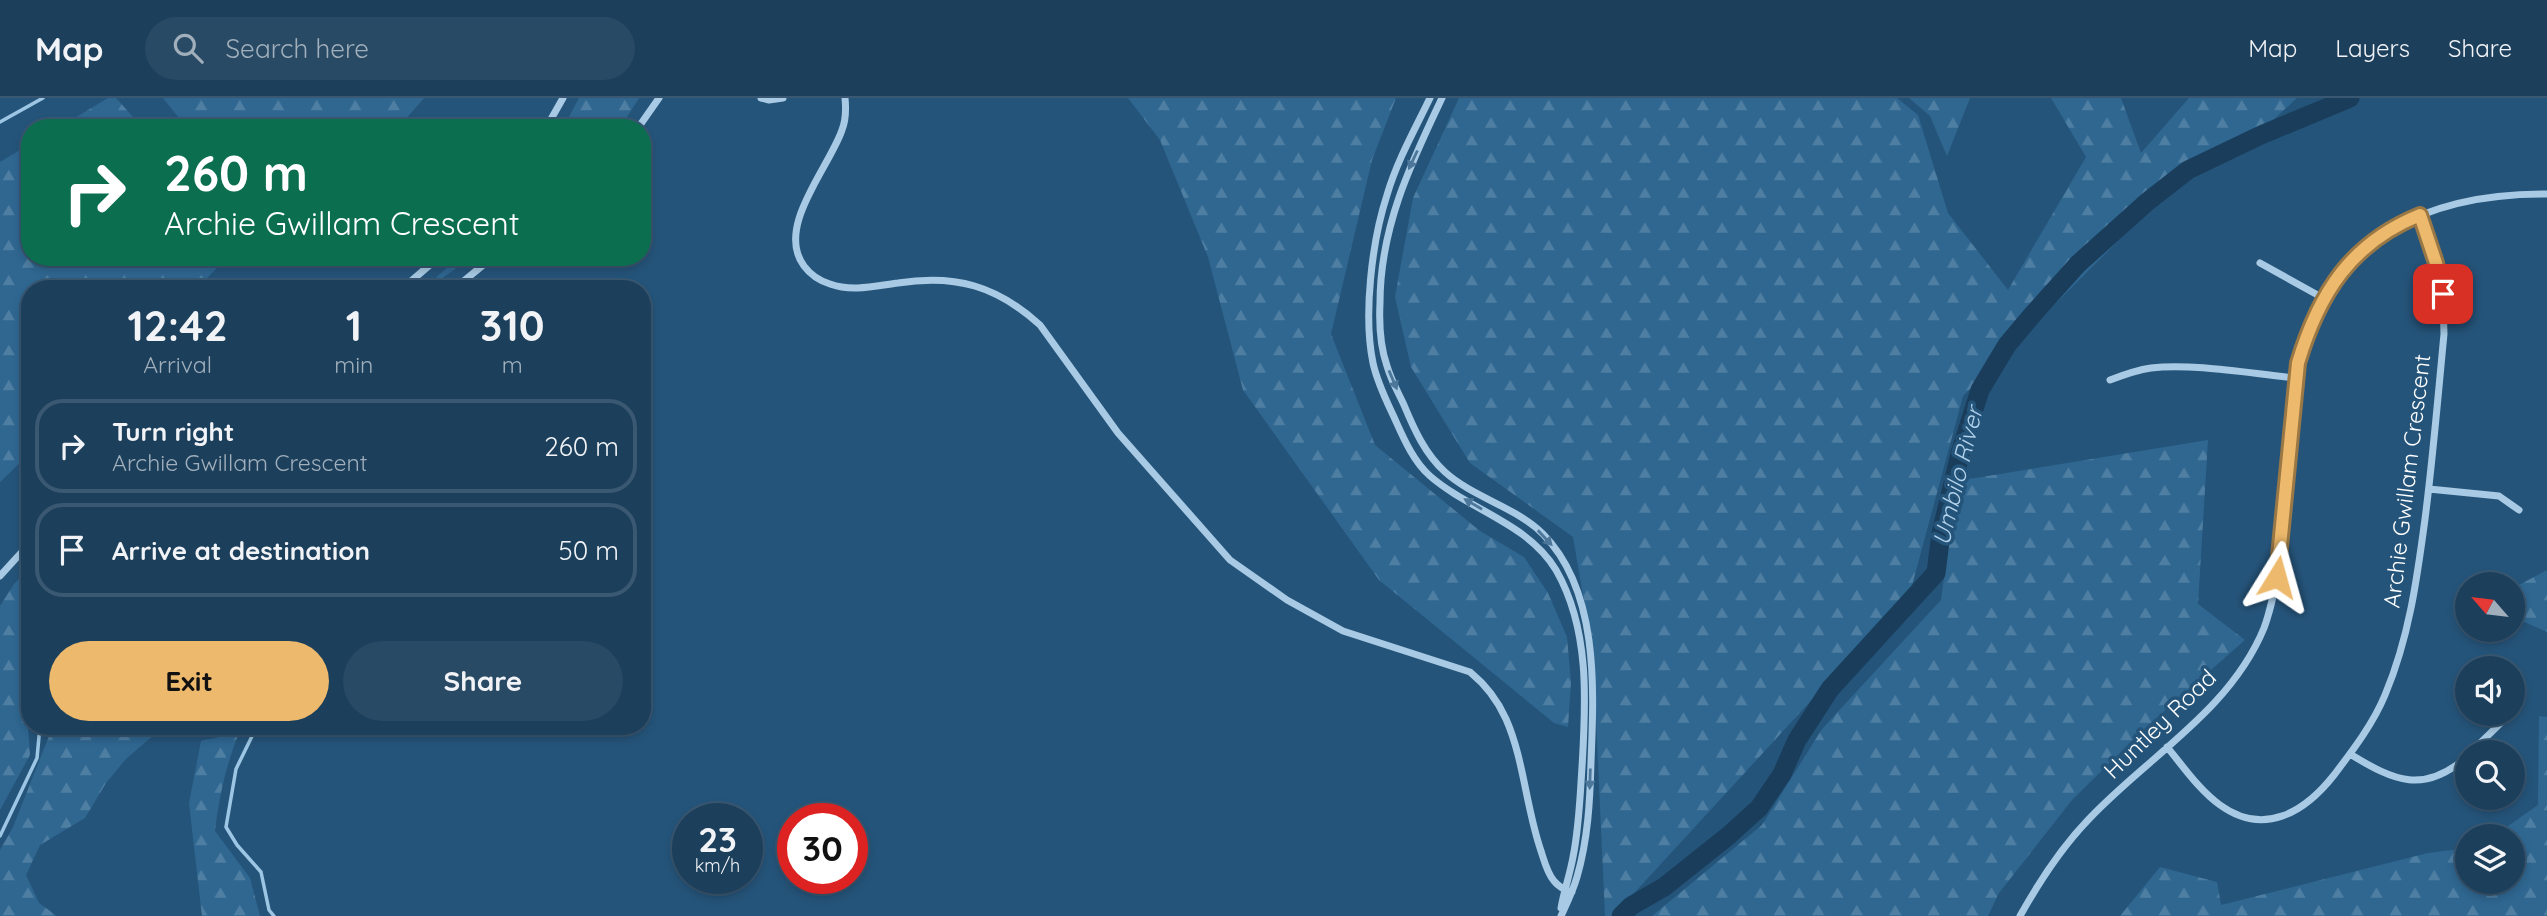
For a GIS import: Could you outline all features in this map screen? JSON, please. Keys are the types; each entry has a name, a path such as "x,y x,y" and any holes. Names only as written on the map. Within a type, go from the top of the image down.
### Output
{"street":[{"path":"551,119 563,98"},
{"path":"644,119 659,98"},
{"path":"761,98 783,98"},
{"path":"845,98 846,114 842,130 795,231 797,257 808,271 825,283 852,289 926,278 957,280 1007,300 1040,325 1118,433 1230,561 1287,600 1343,631 1444,663 1478,678 1497,701 1507,720 1542,853 1554,881 1568,891"},
{"path":"1430,98 1386,196 1370,296 1369,335 1373,365 1399,429 1426,473 1531,541 1543,552 1564,587 1578,628 1584,696 1579,810 1568,891"},
{"path":"1442,98 1407,171 1390,223 1381,265 1381,340 1395,387 1428,454 1458,482 1507,509 1542,533 1563,559 1580,601 1590,656 1593,720 1587,830 1560,916"},
{"name":"Huntley Road","path":"2020,916 2041,881 2086,821 2221,697 2243,668 2263,629 2280,561 2296,378 2307,332 2323,298 2338,275 2359,252 2390,229 2420,215 2478,198 2547,194"},
{"name":"Archie Gwillam Crescent","path":"2166,747 2221,807 2247,818 2266,820 2281,817 2311,802 2350,754 2384,696 2407,629 2417,583 2429,489 2444,317 2443,294 2436,263 2420,215"},
{"path":"2260,263 2323,298"},
{"path":"412,280 429,266"},
{"path":"465,280 482,266"},
{"path":"2110,380 2133,372 2179,367 2296,378"},
{"path":"2429,489 2499,496 2519,510"},
{"path":"0,576 21,554"},
{"path":"2483,740 2498,726"},
{"path":"2350,754 2379,772 2403,780 2444,773 2455,765"}],"green space":[{"path":"108,98 116,98 135,119 73,119"},
{"path":"163,98 424,98 406,119 180,119"},
{"path":"579,98 639,98 626,119 568,119"},
{"path":"1128,98 1396,98 1372,160 1331,334 1375,445 1480,531 1524,557 1548,593 1567,637 1571,682 1568,727 1554,723 1379,580 1243,390 1208,257 1160,140"},
{"path":"1459,98 1897,98 1918,115 1948,213 2008,290 2086,157 2051,98 2121,98 2141,153 2189,98 2297,98 2258,134 2172,187 1963,396 1910,593 1613,916 1605,916 1593,653 1573,537 1470,463 1411,367 1395,297 1413,198"},
{"path":"1909,98 1970,98 1947,156 1930,116"},
{"path":"21,149 21,266 219,266 205,280 21,280 21,462 0,482 0,162"},
{"path":"449,266 459,266 440,280 433,280"},
{"path":"2208,440 2198,604 2245,640 2144,729 2072,800 1999,893 1988,916 1652,916 1762,825 1822,729 1941,600 1957,481"},
{"path":"2547,570 2547,632 2525,622 2525,582"},
{"path":"21,577 21,735 29,735 30,755 0,810 0,606"},
{"path":"2539,716 2547,717 2547,916 2120,916 2160,867 2217,882 2221,905 2428,853 2455,850 2455,894 2525,894 2525,824 2511,824 2538,805"},
{"path":"49,735 154,735 126,759 106,783 85,818 40,845 26,875 39,903 57,916 0,916 0,850 13,827"},
{"path":"238,735 224,781 215,831 250,878 260,916 202,916 189,803 201,741"}],"waterway":[{"path":"0,122 43,98"},
{"name":"Umbilo River","path":"1621,916 1631,906 1664,887 1759,808 1782,774 1797,740 1830,689 1936,573 1941,533 1961,450 1980,390 2007,345 2034,313 2078,264 2147,202 2188,170 2261,135 2350,98"},
{"path":"0,836 37,758 39,735"},
{"path":"253,735 236,769 226,827 237,845 261,872 269,910 274,916"}],"route":[{"path":"2277,577 2298,363 2307,332 2323,298 2338,275 2359,252 2402,222 2420,215 2443,294"}]}
